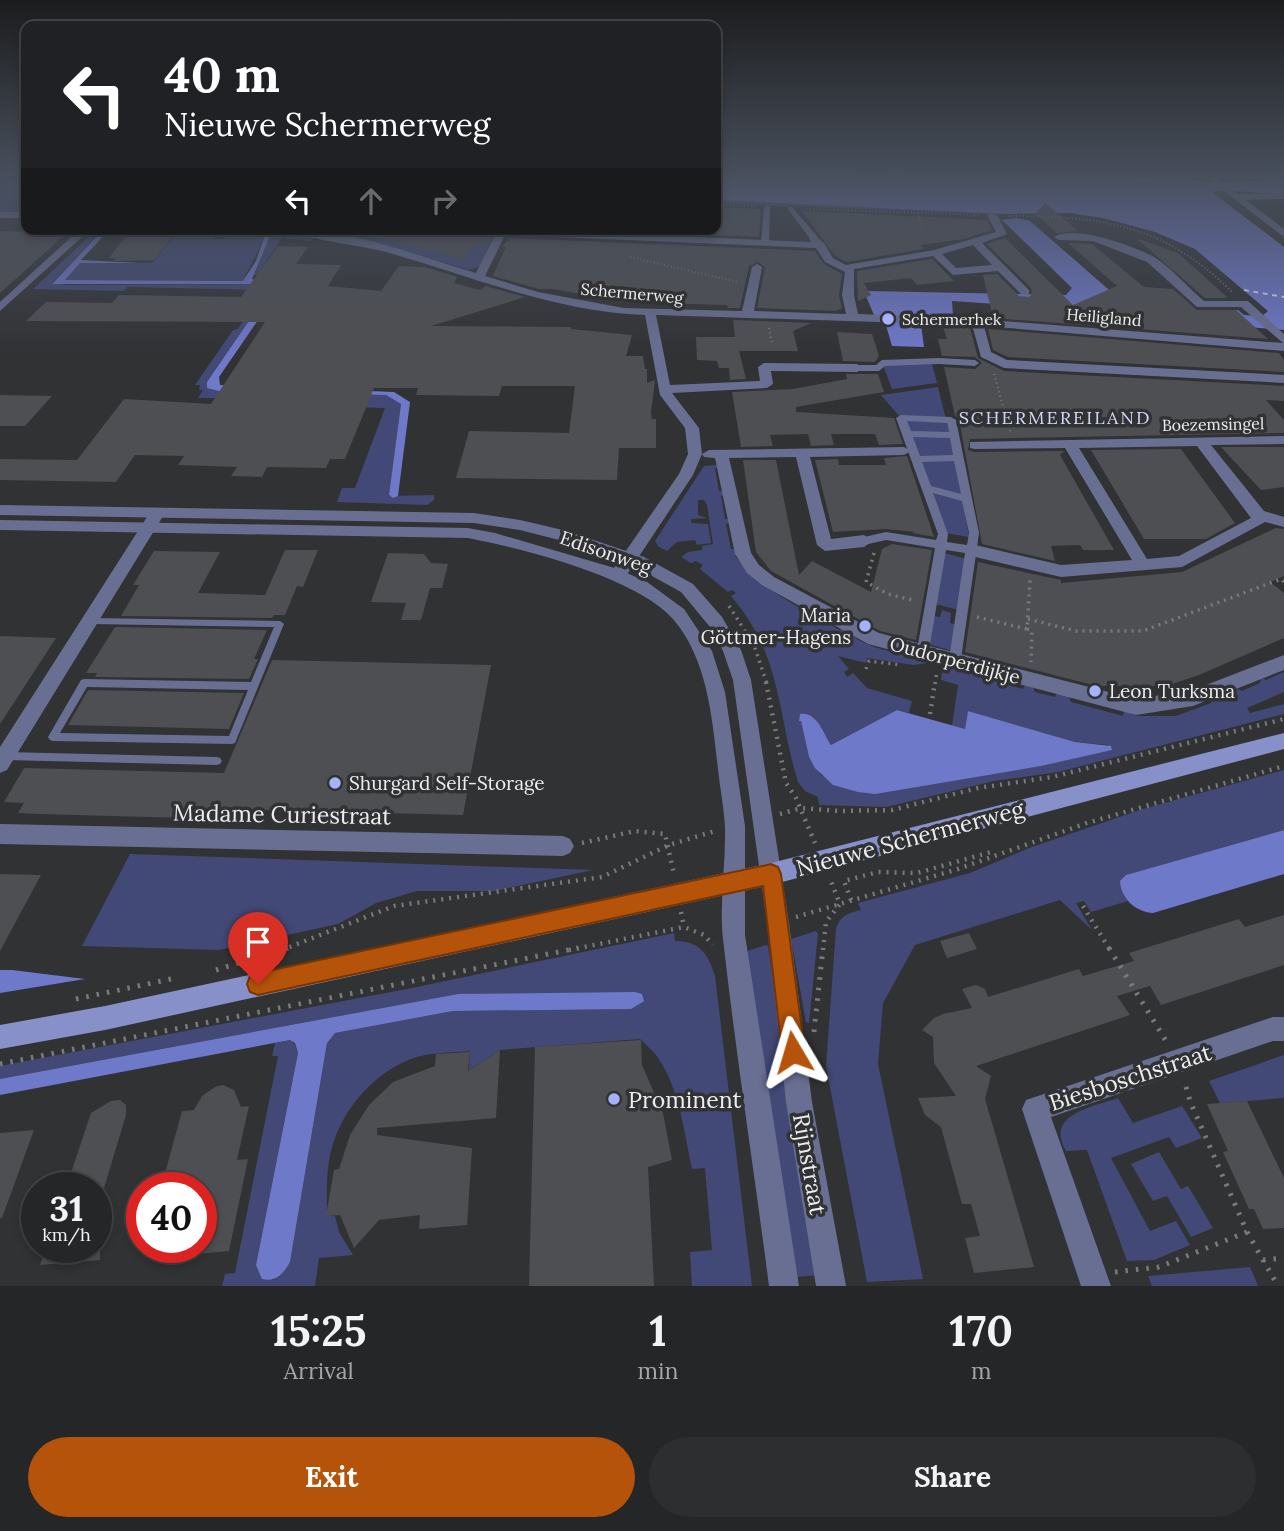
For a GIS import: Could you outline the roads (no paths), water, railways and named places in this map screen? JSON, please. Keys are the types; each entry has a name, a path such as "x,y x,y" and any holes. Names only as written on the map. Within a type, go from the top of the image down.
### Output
{"main road":[{"name":"Nieuwe Schermerweg","path":"0,1037 118,1015 732,883 1284,741"}],"street":[{"path":"0,308 79,235"},
{"name":"Schermerweg","path":"320,235 386,249 574,304 650,313 853,318"},
{"path":"479,277 500,235"},
{"path":"578,235 765,243 817,242"},
{"path":"765,235 765,243"},
{"path":"811,235 831,262 848,268"},
{"path":"848,268 854,264 935,253 998,235"},
{"path":"1059,237 1094,238 1151,260 1201,305 1244,303 1284,340"},
{"path":"975,241 1025,292"},
{"path":"935,253 953,272 1001,267"},
{"path":"747,316 757,267"},
{"path":"848,268 848,295 853,318"},
{"path":"618,575 686,475 695,454 692,428 668,400 650,313"},
{"name":"Heiligland","path":"853,318 977,323 1284,347"},
{"path":"977,323 985,354 1004,365 1284,379"},
{"path":"665,389 767,384 764,367 879,368 881,363 893,362 975,363"},
{"path":"923,650 943,534 910,453 901,418 951,420 974,533 955,659"},
{"path":"907,434 956,446"},
{"name":"Boezemsingel","path":"975,445 1284,440"},
{"path":"1201,442 1259,515 1284,522"},
{"path":"1070,444 1143,565"},
{"path":"695,454 910,453 975,445"},
{"path":"802,453 825,545 886,536 943,544 1061,571 1182,561 1258,521 1259,515"},
{"name":"Oudorperdijkje","path":"721,454 743,554 760,575 874,639 1120,705 1154,707 1192,700 1284,662"},
{"path":"926,488 967,499"},
{"name":"Edisonweg","path":"0,510 152,521"},
{"name":"Edisonweg","path":"0,525 474,518 562,536 654,568 687,588 710,613 726,637 743,680 771,874"},
{"path":"2,760 152,521"},
{"name":"Edisonweg","path":"255,522 468,533 495,538 618,575 641,586 670,606 686,623 703,652 716,692 735,826 732,883"},
{"name":"Madame Curiestraat","path":"0,834 563,846"},
{"name":"Rijnstraat","path":"771,874 799,1102 831,1286"},
{"name":"Rijnstraat","path":"732,883 734,935 783,1286"},
{"name":"Biesboschstraat","path":"1094,1280 1035,1109 1273,1029 1284,1029"}],"lane":[{"path":"90,621 280,624 232,740 53,737 84,683 254,686"},
{"path":"2,760 217,761"}],"place":[{"name":"Schermerhek","path":"888,319"},
{"name":"Maria Göttmer-Hagens","path":"865,626"},
{"name":"Leon Turksma","path":"1095,691"},
{"name":"Shurgard Self-Storage","path":"335,783"},
{"name":"Prominent","path":"614,1099"}],"district":[{"name":"SCHERMEREILAND","path":"1055,417"}]}
